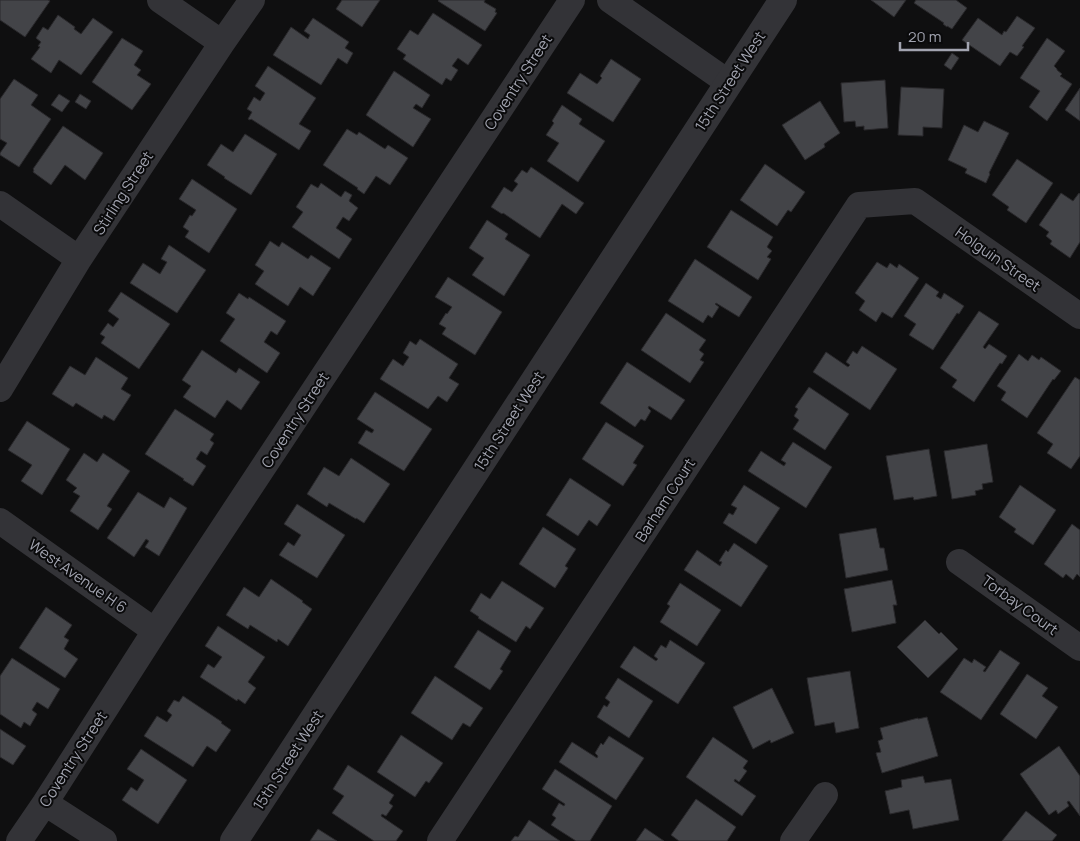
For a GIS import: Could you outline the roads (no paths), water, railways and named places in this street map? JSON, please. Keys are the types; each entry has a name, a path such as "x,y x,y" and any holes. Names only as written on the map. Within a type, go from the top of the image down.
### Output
{"street":[{"path":"160,0 222,43"},
{"name":"Stirling Street","path":"0,389 79,259 252,0"},
{"name":"Coventry Street","path":"19,841 155,631 572,0"},
{"path":"610,0 729,83"},
{"name":"15th Street West","path":"234,841 783,0"},
{"name":"Holguin Street","path":"916,201 1080,316"},
{"name":"Barham Court","path":"440,841 859,205 916,201"},
{"path":"0,204 79,259"},
{"name":"West Avenue H 6","path":"0,522 155,631"},
{"name":"Torbay Court","path":"960,562 1080,648"},
{"path":"793,841 825,795"},
{"path":"45,803 104,841"}]}
